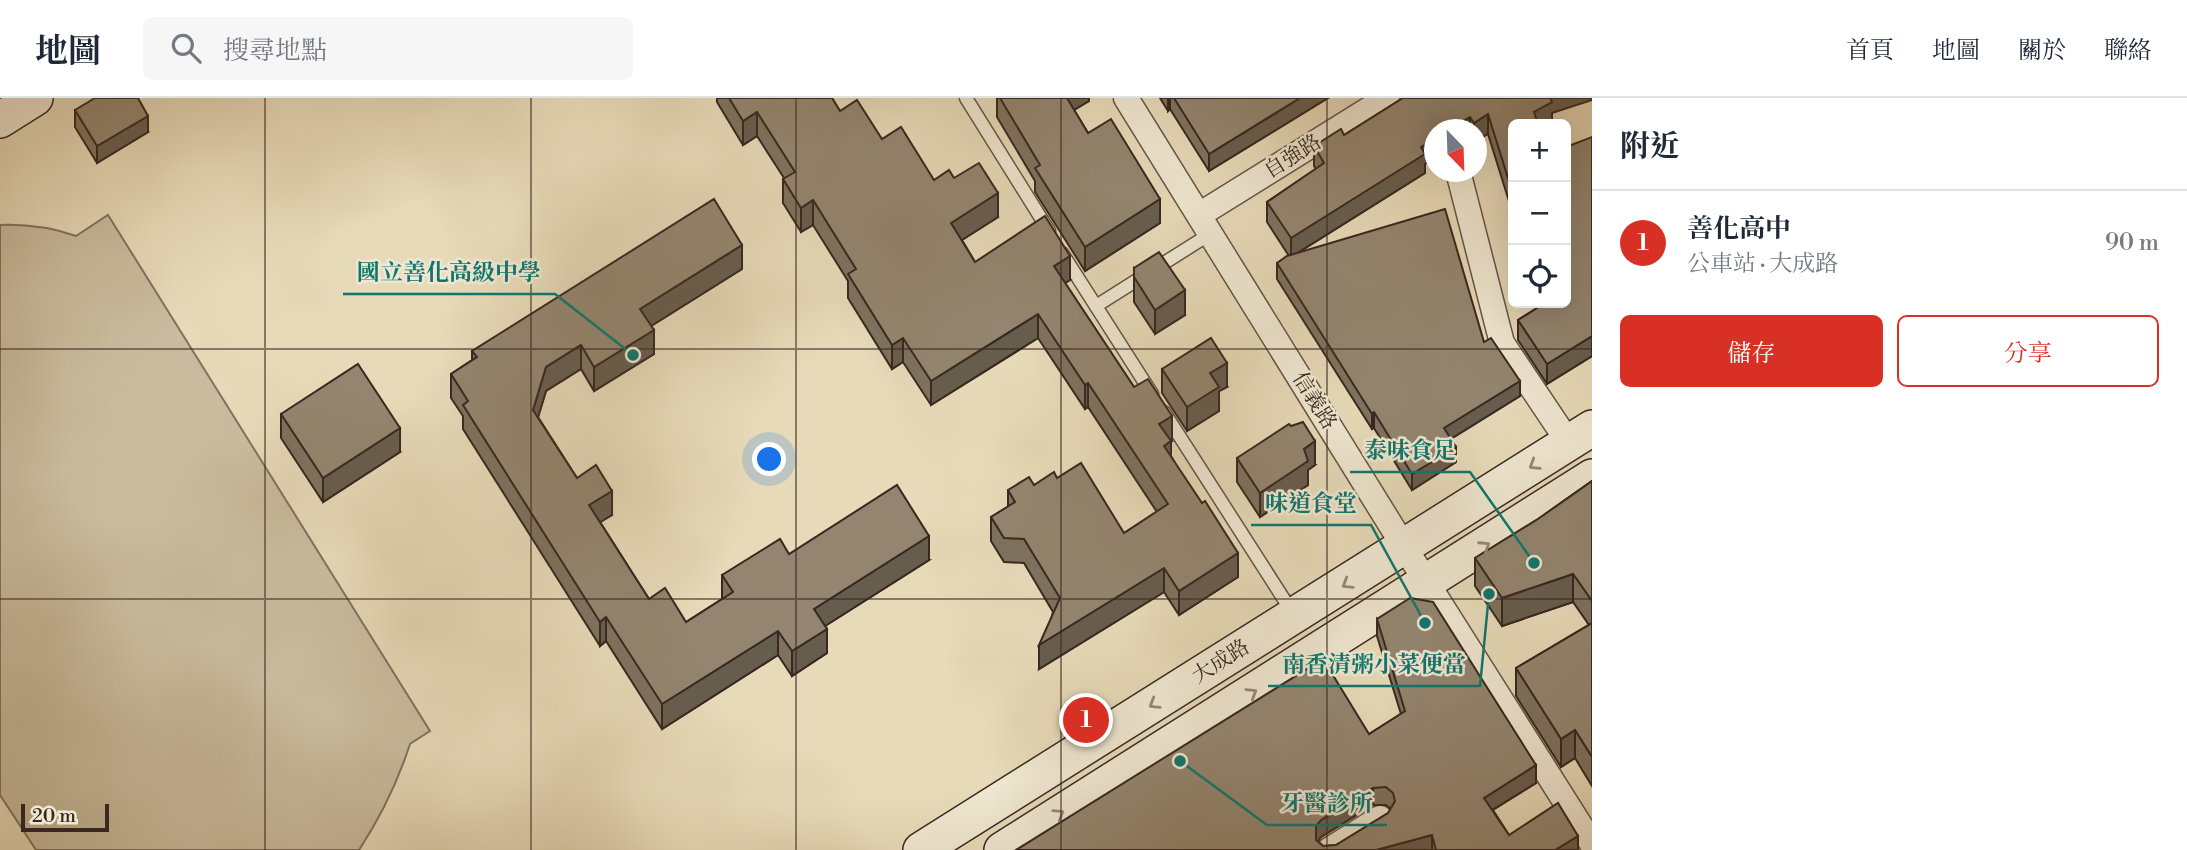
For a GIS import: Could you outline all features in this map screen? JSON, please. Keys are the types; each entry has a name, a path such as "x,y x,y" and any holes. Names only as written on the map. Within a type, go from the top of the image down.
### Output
{"main road":[{"path":"0,120 36,98"},
{"name":"大成路","path":"921,850 1581,436"},
{"name":"大成路","path":"1002,850 1592,477"}],"street":[{"name":"信義路","path":"1126,98 1592,844"},
{"name":"自強路","path":"1205,225 1387,98"},
{"path":"1461,182 1502,343 1581,436"},
{"path":"1329,850 1380,818"}],"lane":[{"path":"966,98 1295,616"},
{"path":"1096,306 1205,225"}],"shaded area":[{"path":"108,215 430,731 410,744 388,799 359,850 36,850 0,795 0,225 38,227 76,236"}],"building":[{"path":"95,98 138,98 148,116 97,146 75,110"},
{"path":"729,98 832,98 840,111 857,100 882,139 901,127 934,180 949,170 954,178 979,163 998,193 951,223 975,262 1045,216 1070,256 1054,266 1134,387 1148,379 1172,416 1159,424 1171,441 1164,446 1202,503 1205,501 1238,553 1179,591 1164,568 1039,645 1060,598 1024,539 1004,538 991,517 1015,502 1008,490 1029,477 1034,485 1054,472 1057,478 1081,463 1124,533 1168,504 1088,383 1085,385 1038,314 931,381 903,338 892,345 848,274 856,269 813,200 801,208 783,179 795,172 757,112 743,121"},
{"path":"1000,98 1067,98 1088,133 1111,119 1160,199 1085,247 1035,168 1040,165"},
{"path":"1174,98 1300,98 1209,154"},
{"path":"1403,98 1550,98 1552,102 1534,112 1536,119 1508,119 1508,178 1488,114 1480,119 1424,119 1424,145 1421,147 1424,155 1291,238 1267,202 1324,163 1314,146 1341,129 1344,135"},
{"path":"1592,137 1592,336 1547,364 1518,320 1537,308 1571,308 1571,145"},
{"path":"714,199 742,245 640,309 654,330 594,367 581,345 546,367 533,410 577,478 596,465 612,491 589,505 649,599 665,588 686,622 733,592 722,575 780,539 789,554 897,485 929,536 814,609 827,629 792,651 778,631 662,704 606,617 600,622 463,405 468,401 451,374 477,357 472,351"},
{"path":"1445,209 1484,342 1491,338 1520,381 1444,428 1456,447 1412,474 1277,263 1287,256"},
{"path":"1159,252 1185,290 1155,310 1134,277 1134,268"},
{"path":"1211,338 1227,363 1210,373 1219,387 1187,407 1162,369"},
{"path":"358,364 400,428 323,478 281,414"},
{"path":"1303,422 1315,441 1304,449 1308,461 1260,493 1237,458 1289,424 1291,426"},
{"path":"1592,481 1592,601 1573,574 1502,598 1475,558"},
{"path":"1410,598 1433,602 1536,765 1484,798 1509,835 1558,803 1578,836 1555,850 1436,850 1432,835 1376,850 1016,850 1323,659 1369,734 1405,711 1377,619","holes":["1386,787 1393,793 1395,801 1388,813 1336,845 1323,846 1316,840 1316,826 1321,820 1373,788"]},
{"path":"1592,623 1592,757 1575,730 1561,739 1516,668"}],"place":[{"name":"國立善化高級中學","path":"633,355"},
{"name":"泰味食足","path":"1534,563"},
{"name":"南香清粥小菜便當","path":"1489,594"},
{"name":"味道食堂","path":"1425,623"},
{"name":"善化高中","path":"1086,720"},
{"name":"牙醫診所","path":"1180,761"}]}
